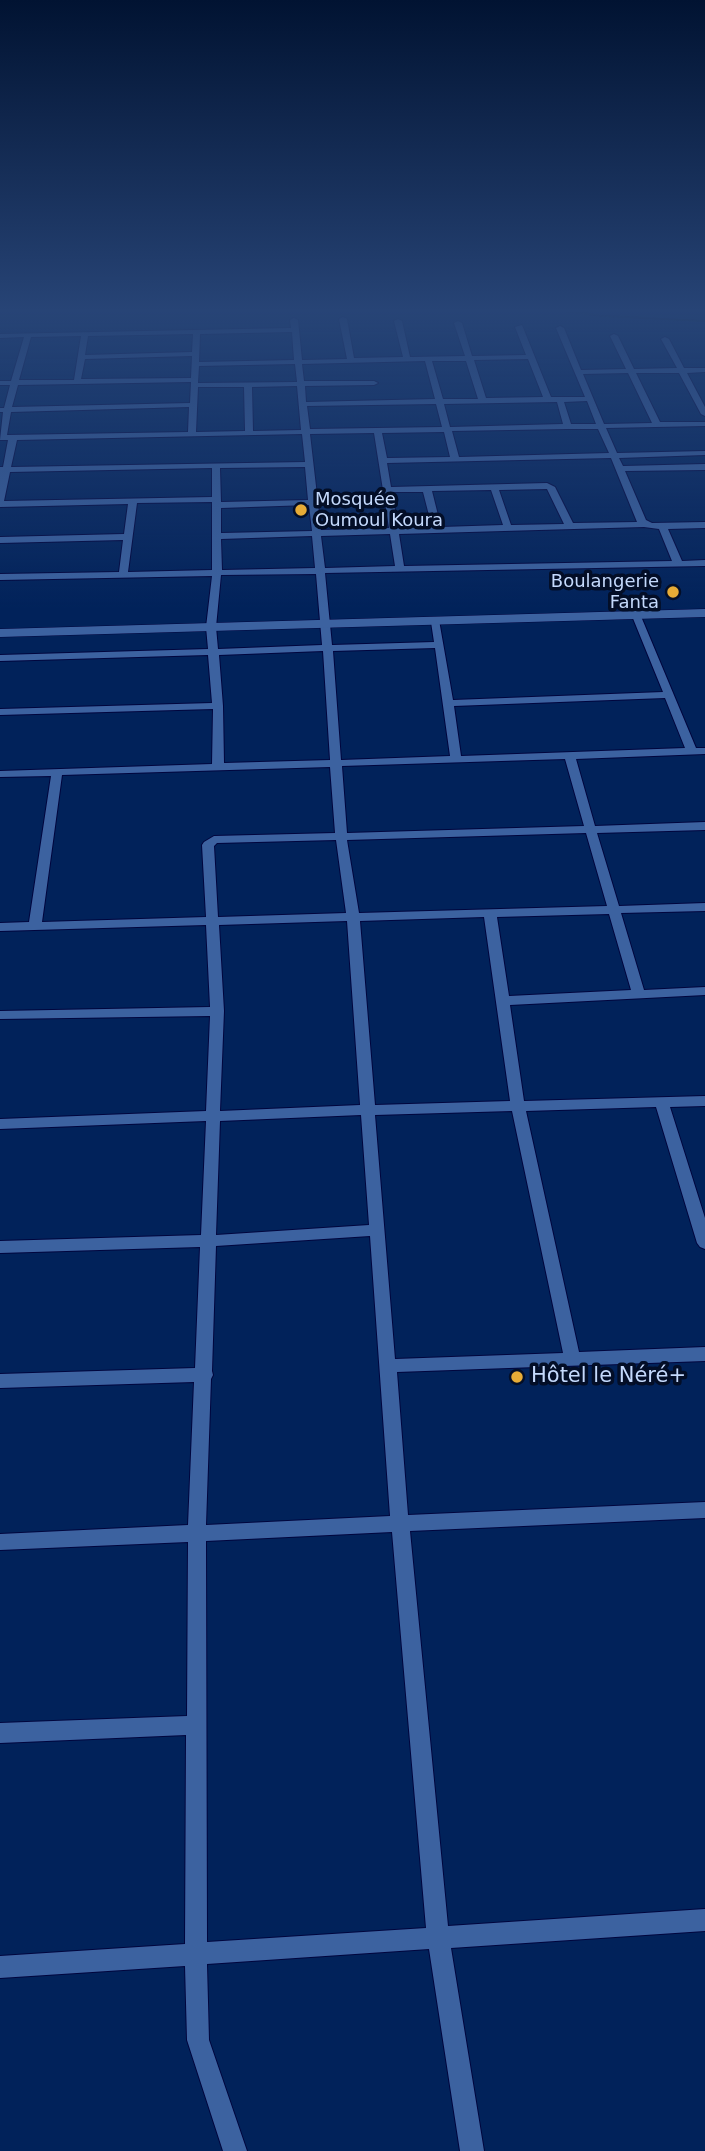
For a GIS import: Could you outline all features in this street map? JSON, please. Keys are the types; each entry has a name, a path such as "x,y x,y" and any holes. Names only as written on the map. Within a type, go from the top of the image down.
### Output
{"street":[{"path":"65,408 4,410 5,438 0,503 313,502"},
{"path":"192,434 193,408"},
{"path":"248,408 249,433"},
{"path":"303,408 328,647 341,837 353,917 400,1525 438,1937 472,2151"},
{"path":"441,408 454,460"},
{"path":"562,408 568,427"},
{"path":"594,408 645,524"},
{"path":"649,408 657,425"},
{"path":"5,438 705,424"},
{"path":"377,430 400,569"},
{"path":"384,461 705,453"},
{"path":"3,470 309,464"},
{"path":"216,466 218,573 211,627 218,706 218,765"},
{"path":"621,469 705,467"},
{"path":"494,487 508,528"},
{"path":"388,490 551,488 570,526"},
{"path":"427,489 437,530"},
{"path":"122,575 133,501"},
{"path":"217,536 645,524 705,525"},
{"path":"662,526 678,564"},
{"path":"0,540 127,537"},
{"path":"0,577 705,563"},
{"path":"0,634 705,613"},
{"path":"637,616 692,752"},
{"path":"436,622 456,758"},
{"path":"0,658 439,645"},
{"path":"448,703 669,695"},
{"path":"0,712 218,706"},
{"path":"0,774 705,751"},
{"path":"569,755 638,993"},
{"path":"35,926 57,772"},
{"path":"235,2151 198,2040 196,1952 197,1532 217,1011 208,845 214,840 705,826"},
{"path":"0,927 705,907"},
{"path":"490,914 518,1108 572,1358"},
{"path":"504,1001 705,991"},
{"path":"0,1015 217,1011"},
{"path":"0,1124 705,1101"},
{"path":"662,1103 705,1243"},
{"path":"0,1247 209,1241 376,1230"},
{"path":"387,1366 705,1354"},
{"path":"0,1381 205,1375"},
{"path":"0,1542 705,1510"},
{"path":"0,1733 195,1725"},
{"path":"0,1967 705,1920"}],"place":[{"name":"Mosquée Oumoul Koura","path":"301,510"},
{"name":"Boulangerie Fanta","path":"673,592"},
{"name":"Hôtel le Néré+","path":"517,1377"}]}
